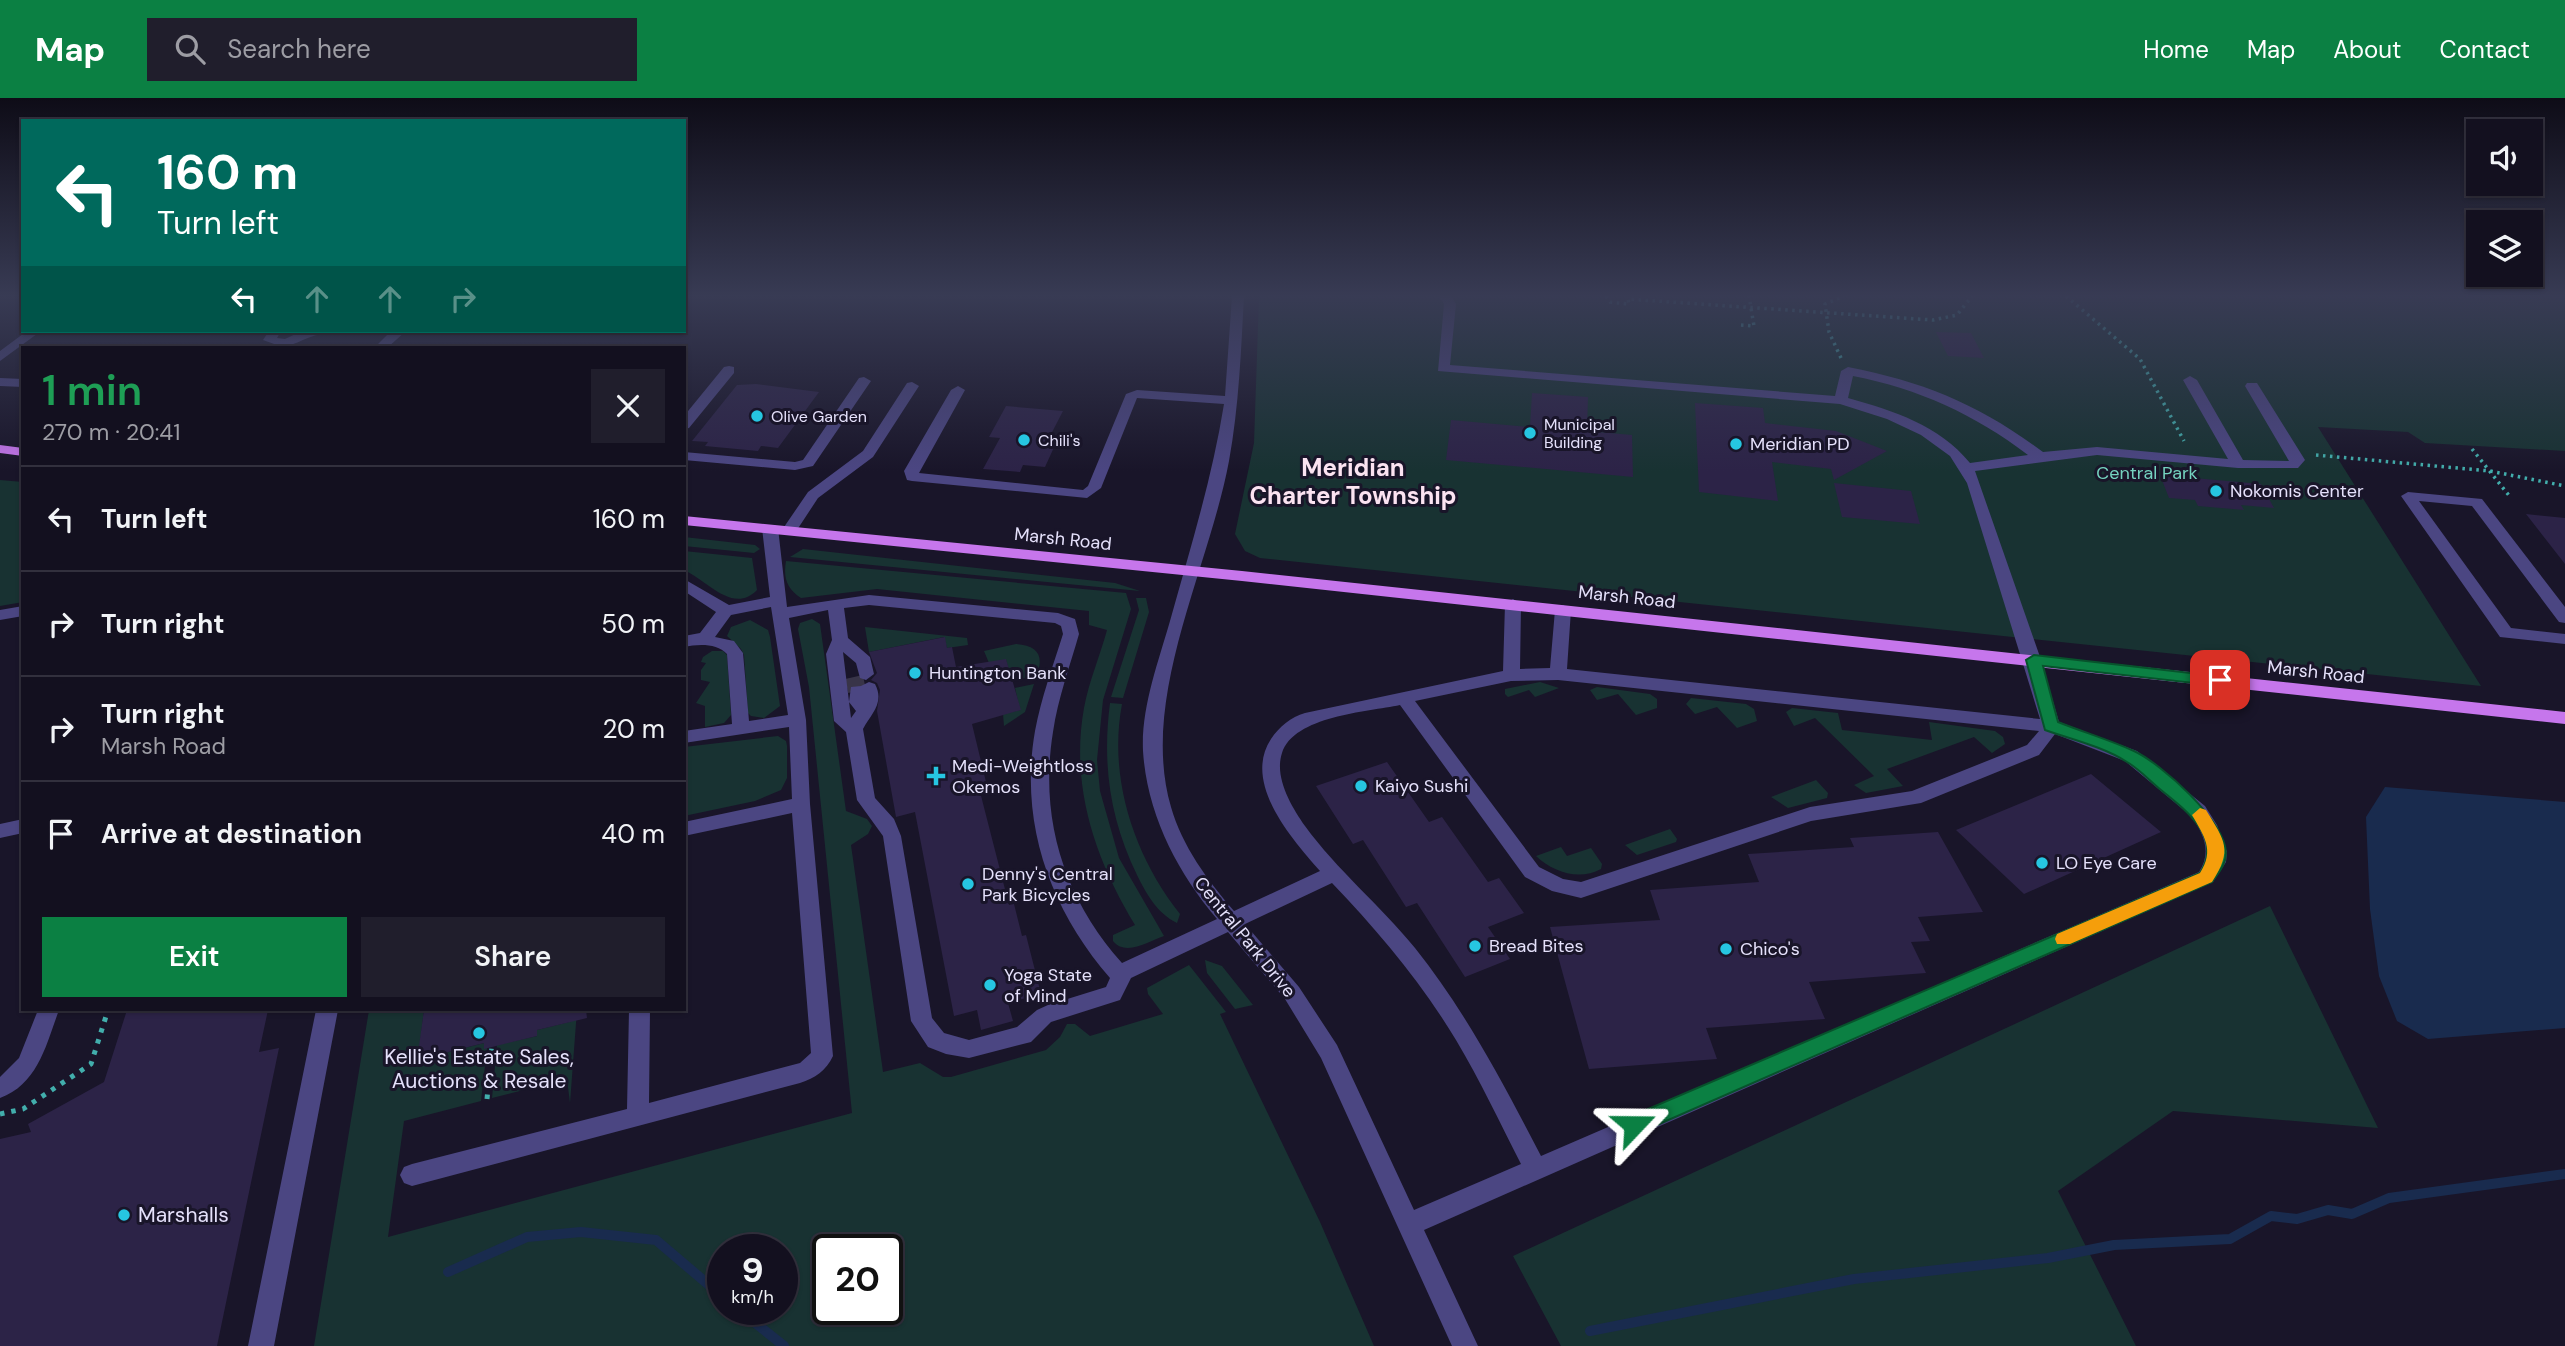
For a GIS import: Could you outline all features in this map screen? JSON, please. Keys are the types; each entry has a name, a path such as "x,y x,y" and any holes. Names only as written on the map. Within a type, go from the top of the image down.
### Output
{"main road":[{"path":"0,449 21,452"},
{"name":"Marsh Road","path":"686,520 1513,604 2565,718"}],"street":[{"name":"Central Park Drive","path":"1234,354 1231,401 1222,462 1155,709 1152,748 1155,779 1163,810 1179,848 1209,896 1263,956 1311,1022 1345,1085 1465,1346"},
{"path":"1403,697 1532,872 1559,887 1581,890 1810,814 1914,798 2033,750 2042,742 2051,726 2034,660 1966,468 1940,442 1913,425 1841,400 1443,368 1445,354"},
{"path":"686,423 729,369"},
{"path":"1841,400 1848,371 1896,380 1936,392 1978,412 2040,457"},
{"path":"2190,380 2238,464"},
{"path":"0,382 21,383"},
{"path":"686,456 794,466 808,463 864,382"},
{"path":"790,530 813,495 868,454 912,386"},
{"path":"1966,468 2097,451 2238,464 2293,464 2298,460 2252,386"},
{"path":"958,390 911,471 912,477 1081,495 1094,488 1134,396 1231,401"},
{"path":"2565,618 2477,502 2408,496 2506,633 2565,639"},
{"path":"412,1175 800,1073 809,1070 822,1056 801,804 797,720 779,608 770,528"},
{"path":"686,585 726,611 869,600 1058,618 1069,624 1071,634 1043,736 1041,778 1045,829 1058,880 1077,921 1119,974 1119,989 1113,994 1044,1016 1023,1035 969,1049 946,1045 936,1040 922,1021 891,830 866,800 858,702 861,682 852,663 835,604"},
{"path":"1511,675 1513,604"},
{"path":"1558,674 1563,610"},
{"path":"0,615 21,611"},
{"path":"693,641 710,633 726,611"},
{"path":"693,641 728,645 735,653 741,729"},
{"path":"848,645 834,654 843,721 860,721"},
{"path":"1410,1224 2206,877 2216,862 2217,852 2211,832 2197,811 2131,757 2051,726 1558,674 1511,675 1316,714 1294,724 1273,750 1271,771 1284,807 1334,873 1398,942 1438,995 1468,1040 1535,1168"},
{"path":"686,737 797,720"},
{"path":"686,731 709,734"},
{"path":"686,829 801,804"},
{"path":"0,831 21,826"},
{"path":"1119,974 1334,873"},
{"path":"0,1088 14,1081 29,1064 48,1011"},
{"path":"261,1346 327,1011"},
{"path":"638,1116 639,1011"}],"path":[{"path":"1838,354 1848,371"},
{"path":"2134,354 2140,359 2194,461"},
{"path":"2472,449 2511,498"},
{"path":"2294,453 2490,471 2565,486"},
{"path":"0,1114 23,1109 92,1064 108,1011"},
{"path":"487,1099 492,1047"}],"green space":[{"name":"Central Park","path":"1257,354 2565,354 2565,451 2425,443 2408,432 2318,427 2481,686 1260,558 1245,551 1235,534 1254,443"},
{"path":"0,480 21,482 21,602 0,606"},
{"path":"686,537 755,545 760,549 754,553 686,546"},
{"path":"803,549 1115,583 1140,591 790,557"},
{"path":"686,551 752,558 757,590 748,597 729,597 686,571"},
{"path":"786,561 1126,593 1131,609 1103,700 1097,760 1100,791 1119,858 1164,936 1131,948 1118,946 1113,941 1113,935 1135,925 1108,874 1089,821 1083,794 1080,766 1084,708 1107,630 1089,625 1089,611 877,589 801,598 792,591 787,582"},
{"path":"1136,598 1146,598 1149,612 1123,698 1111,697 1139,610"},
{"path":"812,619 820,624 846,811 867,819 872,826 868,834 851,845 883,1072 920,1063 943,1077 951,1077 1046,1050 1060,1037 1067,1024 1075,1024 1090,1036 1163,1014 1148,994 1147,988 1189,965 1226,1012 1220,1014 1320,1222 1374,1346 314,1346 369,1011 424,1011 418,1060 484,1043 484,1048 487,1048 481,1101 404,1121 388,1237 852,1113 809,687 798,629 800,623"},
{"path":"750,620 768,630 780,706 764,718 748,713 744,655 727,636 731,627"},
{"path":"865,627 967,638 968,645 947,648 944,637 869,652"},
{"path":"1016,644 1030,647 1037,653 1040,662 1037,675 1012,681 1006,660 989,663 984,651"},
{"path":"712,651 723,651 727,655 731,715 724,723 705,727 705,706 696,703 710,682 701,680 701,670 706,663 701,662 703,657"},
{"path":"1540,682 1559,688 1535,697 1529,690 1508,697 1505,694 1505,689"},
{"path":"1034,684 1025,712 1004,726 1003,714 1020,710 1015,688"},
{"path":"1597,687 1650,694 1657,699 1657,708 1636,715 1618,694 1597,700 1590,690"},
{"path":"1691,698 1746,704 1754,709 1757,721 1737,728 1717,707 1695,714 1686,704"},
{"path":"1110,703 1122,704 1119,760 1128,815 1150,867 1180,914 1177,923 1158,909 1149,896 1137,875 1120,833 1108,770"},
{"path":"1792,708 1838,713 1842,730 1932,740 1929,722 1995,731 2003,737 2005,744 1992,753 1974,737 1887,769 1903,786 1866,793 1854,785 1874,776 1815,718 1794,726 1786,712"},
{"path":"778,736 786,741 787,778 781,790 755,801 686,816 686,747"},
{"path":"1816,780 1828,793 1827,798 1788,808 1771,797"},
{"path":"1670,829 1677,839 1676,842 1637,855 1625,845"},
{"path":"1561,847 1567,856 1591,848 1602,864 1601,869 1593,873 1567,873 1536,856"},
{"path":"2270,906 2378,1128 2173,1111 2058,1191 2136,1346 1561,1346 1513,1256"},
{"path":"1205,960 1222,966 1253,1005 1235,1009 1207,973"},
{"path":"570,1011 577,1011 570,1103 567,1079 492,1098 497,1045 537,1036 537,1030 569,1022"}],"water":[{"path":"2385,787 2565,802 2565,1028 2428,1039 2397,1021 2379,976 2370,909 2366,817"}],"building":[{"path":"1982,354 1984,358 1948,356"},
{"name":"Olive Garden","path":"756,384 819,392 778,448 761,446 758,451 705,446 708,442 692,441 737,385"},
{"name":"Municipal Building","path":"1532,393 1588,397 1587,431 1632,435 1633,477 1446,460 1451,420 1530,427"},
{"path":"1695,403 1763,408 1765,423 1836,431 1887,451 1834,480 1831,469 1772,462 1778,501 1699,492"},
{"name":"Chili's","path":"1006,406 1063,411 1047,442 1056,443 1045,467 1023,465 1020,472 983,469 1000,438 989,437"},
{"name":"Nokomis Center","path":"2160,475 2261,484 2274,508 2241,505 2244,510 2198,506 2195,500 2169,498"},
{"path":"1834,483 1911,491 1920,524 1842,517"},
{"path":"2526,514 2565,518 2565,564"},
{"path":"945,637 947,648 952,647 956,667 1006,659 1021,710 972,724 986,782 978,784 1009,905 1014,904 1022,936 1026,935 1041,994 1008,1003 1013,1021 981,1030 977,1010 954,1016 915,812 896,817 877,711 880,690 877,683 871,680 877,673 869,652"},
{"path":"1387,762 1429,822 1442,817 1488,882 1499,878 1524,913 1488,927 1510,959 1465,977 1417,903 1406,907 1363,840 1353,844 1316,786"},
{"name":"LO Eye Care","path":"2091,774 2161,832 2024,894 1956,830"},
{"path":"1938,832 1983,912 1918,917 1930,941 1911,942 1926,973 1809,982 1825,1019 1706,1028 1717,1059 1589,1069 1550,927 1660,920 1650,890 1759,882 1748,854 1854,847 1850,838"},
{"path":"127,1011 268,1011 259,1052 279,1048 217,1346 0,1346 0,1139 31,1132 28,1124 104,1082"},
{"name":"Kellie's Estate Sales, Auctions & Resale","path":"424,1011 586,1011 587,1018 537,1030 537,1036 484,1049 484,1043 417,1060"}],"waterway":[{"path":"1590,1331 1854,1279 2048,1258 2114,1245 2230,1239 2271,1216 2297,1219 2328,1210 2352,1214 2389,1198 2565,1174"},
{"path":"448,1272 527,1237 581,1232 656,1240 707,1283"},
{"path":"758,1325 784,1346"}],"tunnel":[{"path":"854,677 857,691"}],"slow traffic":[{"path":"2064,939 2206,877 2216,862 2217,852 2215,839 2200,815"}],"place":[{"name":"Olive Garden","path":"757,416"},
{"name":"Municipal Building","path":"1530,433"},
{"name":"Chili's","path":"1024,440"},
{"name":"Meridian PD","path":"1736,444"},
{"name":"Nokomis Center","path":"2216,491"},
{"name":"Huntington Bank","path":"915,673"},
{"name":"Medi-Weightloss Okemos","path":"936,776"},
{"name":"Kaiyo Sushi","path":"1361,786"},
{"name":"LO Eye Care","path":"2042,863"},
{"name":"Denny's Central Park Bicycles","path":"968,884"},
{"name":"Bread Bites","path":"1475,946"},
{"name":"Chico's","path":"1726,949"},
{"name":"Yoga State of Mind","path":"990,985"},
{"name":"Kellie's Estate Sales, Auctions & Resale","path":"479,1033"},
{"name":"Marshalls","path":"124,1215"}],"district":[{"name":"Meridian Charter Township","path":"1353,482"}],"route":[{"path":"1634,1125 2206,877 2216,862 2217,852 2215,839 2197,811 2184,798 2121,751 2051,726 2034,660 2220,680"}]}
